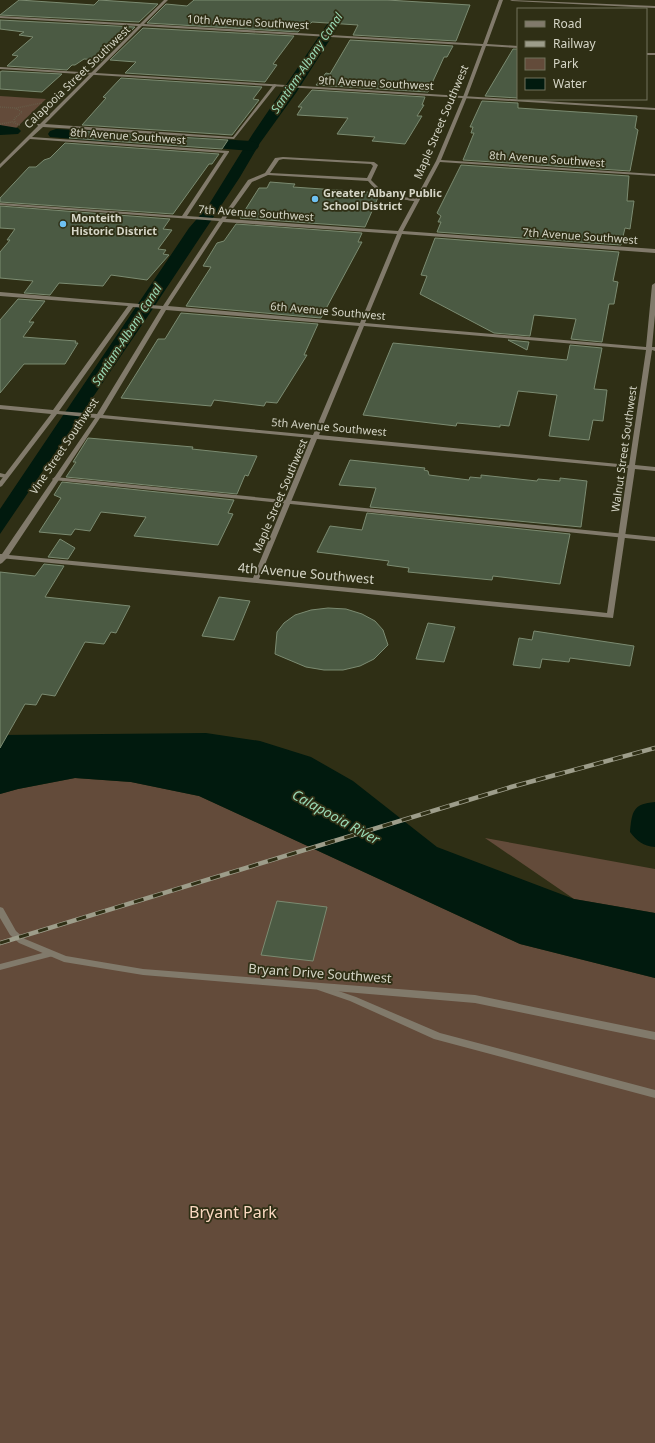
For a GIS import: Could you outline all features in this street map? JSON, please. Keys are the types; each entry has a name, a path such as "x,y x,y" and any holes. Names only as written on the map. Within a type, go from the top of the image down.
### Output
{"street":[{"name":"Calapooia Street Southwest","path":"0,167 39,125 166,0"},
{"name":"Maple Street Southwest","path":"255,580 400,233 438,161 465,97 501,0"},
{"path":"512,0 655,7"},
{"name":"10th Avenue Southwest","path":"0,17 517,47"},
{"name":"9th Avenue Southwest","path":"0,68 655,109"},
{"name":"8th Avenue Southwest","path":"39,125 234,138 275,86"},
{"name":"8th Avenue Southwest","path":"28,138 227,152 183,218"},
{"path":"267,174 277,159 290,158 372,163 376,165 369,180"},
{"name":"8th Avenue Southwest","path":"438,161 655,174"},
{"path":"267,174 369,180 377,189 389,196 417,200"},
{"name":"Vine Street Southwest","path":"1,558 99,416 165,307 222,220 250,180 267,174"},
{"name":"7th Avenue Southwest","path":"0,204 655,251"},
{"name":"Walnut Street Southwest","path":"610,616 631,467 652,349 655,285"},
{"name":"6th Avenue Southwest","path":"0,294 157,306 652,349"},
{"name":"Vine Street Southwest","path":"0,485 3,475 55,412 133,305"},
{"name":"5th Avenue Southwest","path":"0,407 655,469"},
{"path":"55,479 655,539"},
{"name":"4th Avenue Southwest","path":"1,558 255,580 610,616"},
{"name":"Bryant Drive Southwest","path":"0,910 13,934 22,941 64,959 143,972 475,998 655,1036"},
{"path":"0,967 50,954"},
{"path":"320,987 353,999 437,1036 655,1094"}],"path":[{"path":"8,107 12,104"},
{"path":"0,107 15,108 22,112 14,118 15,122 0,124"}],"green space":[{"path":"0,96 46,99 14,130 0,129"},
{"name":"Bryant Park","path":"75,778 131,782 199,796 520,944 655,978 655,1443 0,1443 0,794"},
{"path":"485,838 655,869 655,913 574,899"}],"water":[{"path":"355,0 296,93 260,143 240,177 146,319 0,534 0,509 189,228 208,206 252,135 330,20"},
{"name":"Calapooia River","path":"206,733 260,741 311,757 353,781 437,847 574,899 655,913 655,978 520,944 199,796 131,782 75,778 0,794 0,735"},
{"path":"655,802 655,847 647,846 635,838 630,832 635,810 642,805"}],"building":[{"path":"19,0 94,5 99,0 158,4 139,22 0,15"},
{"path":"194,0 387,0 470,5 456,41 353,35 358,25 312,22 308,26 303,26 298,32 147,23 166,4 187,6"},
{"path":"0,20 135,27 102,60 84,59 75,65 72,65 67,70 7,66 18,56 12,55 33,37 19,35 24,32 0,29"},
{"path":"143,28 294,36 273,64 277,65 265,82 125,73 136,62 110,60"},
{"path":"350,40 453,46 447,57 444,57 428,92 316,85 326,73 330,74"},
{"path":"513,49 517,49 517,98 485,96"},
{"path":"0,72 62,74 42,92 0,89"},
{"path":"121,78 262,87 253,99 259,100 232,135 82,125 106,98 103,97"},
{"path":"312,90 425,97 422,105 424,105 417,116 422,116 405,144 372,141 375,137 337,134 348,118 297,115 302,107 298,107"},
{"path":"482,101 518,103 518,108 637,116 635,128 638,130 630,171 463,160 474,133 471,133 473,127 470,127"},
{"path":"76,131 228,140 222,149 69,138"},
{"path":"65,143 219,154 212,164 209,164 173,214 0,202 0,198 29,167 36,167 44,160 50,158"},
{"path":"461,165 629,176 627,201 634,201 630,229 625,228 621,245 437,232 441,222 438,222 441,216 437,213"},
{"path":"270,182 295,184 293,187 380,193 365,227 240,218 259,188 267,188"},
{"path":"0,206 170,219 163,229 172,230 158,249 166,250 163,254 169,255 147,280 111,275 103,286 59,283 50,295 24,293 33,281 0,278 0,252 10,240 7,240 15,229 0,228"},
{"path":"236,224 362,233 358,242 362,242 321,318 186,306 211,267 203,266 217,243 224,241"},
{"path":"435,238 619,252 613,281 618,282 614,304 609,304 602,342 571,339 576,319 534,315 530,336 494,333 420,294 427,276 421,275"},
{"path":"18,299 45,301 29,322 34,322 23,337 76,341 75,343 78,343 65,364 24,364 0,393 0,320"},
{"path":"181,313 318,324 304,355 307,355 277,403 266,402 264,406 214,400 211,406 121,398 158,339 165,339"},
{"path":"508,340 529,342 527,350"},
{"path":"393,343 567,360 570,345 602,348 594,389 607,390 603,421 593,420 589,440 549,436 557,395 518,391 509,426 500,425 500,427 457,423 456,426 363,415"},
{"path":"88,438 193,447 192,449 257,456 248,476 245,475 237,494 66,477 76,462 73,462"},
{"path":"350,460 425,468 424,470 428,471 429,475 469,480 470,477 481,478 481,475 537,481 538,479 560,481 560,478 587,481 581,527 370,507 376,488 339,485"},
{"path":"62,482 234,500 228,513 233,514 218,545 134,536 146,517 101,512 90,531 75,529 71,535 39,532 61,498 54,495"},
{"path":"367,513 570,534 560,584 493,576 492,580 408,572 409,568 387,565 389,561 317,552 330,526 362,530"},
{"path":"60,539 75,548 68,559 48,557"},
{"path":"44,564 64,566 45,597 130,606 116,633 111,632 104,644 85,642 55,696 42,694 36,705 25,704 0,748 0,572 35,576"},
{"path":"219,597 250,601 234,640 202,636"},
{"path":"328,608 346,609 362,614 375,621 383,630 388,645 374,659 360,666 343,670 324,670 306,667 275,654 277,632 284,623 295,615 311,610"},
{"path":"428,623 455,627 444,662 416,659"},
{"path":"534,631 634,646 630,666 570,658 569,662 542,659 540,668 513,665 519,638 532,640"},
{"path":"277,901 327,907 313,961 261,955"}],"waterway":[{"name":"Santiam-Albany Canal","path":"0,130 13,131"},
{"name":"Santiam-Albany Canal","path":"56,134 111,137"},
{"name":"Santiam-Albany Canal","path":"186,142 251,146"}],"railway":[{"path":"0,943 511,787 655,748"}],"place":[{"name":"Greater Albany Public School District","path":"315,199"},
{"name":"Monteith Historic District","path":"63,224"}]}
